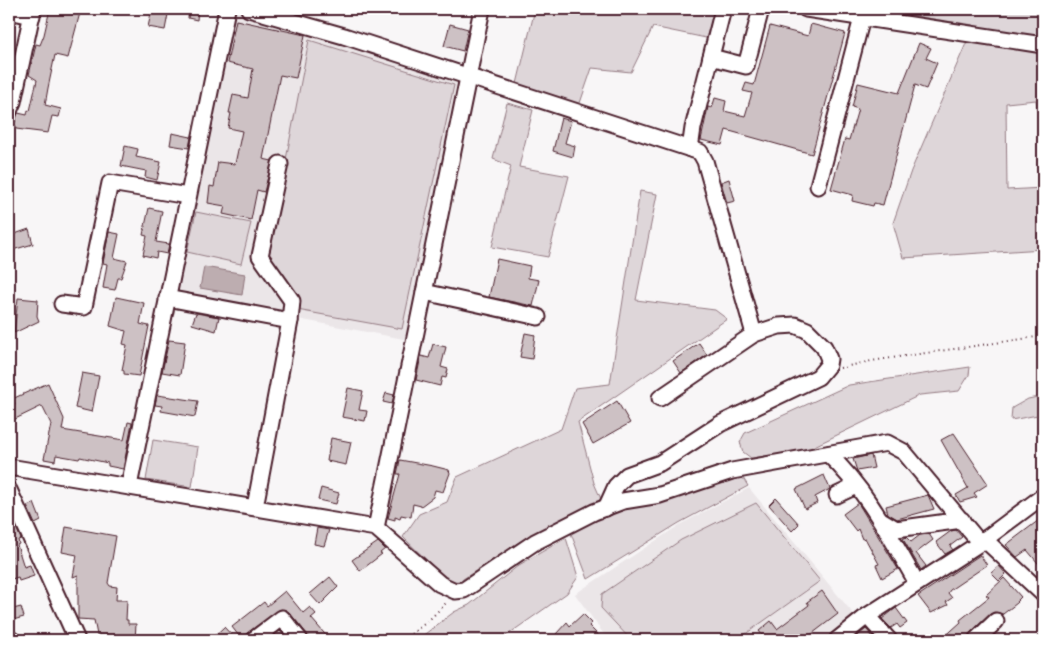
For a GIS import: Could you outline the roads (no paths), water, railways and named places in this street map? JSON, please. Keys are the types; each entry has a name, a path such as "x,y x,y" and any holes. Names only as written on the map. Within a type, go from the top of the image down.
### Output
{"street":[{"path":"129,486 227,9"},
{"path":"249,9 344,36 700,152 705,161 754,334"},
{"path":"376,528 482,9"},
{"path":"690,149 693,128 724,9"},
{"path":"711,57 746,66 761,9"},
{"path":"806,9 1043,45"},
{"path":"9,11 32,12 10,105"},
{"path":"818,186 862,18"},
{"path":"254,507 290,321 292,301 260,256 280,164"},
{"path":"62,304 84,307 110,183 188,196"},
{"path":"424,292 538,317"},
{"path":"167,298 290,321"},
{"path":"606,508 616,486 627,475 660,463 720,424 818,377 828,365 829,359 824,347 816,337 795,325 779,326 754,334 660,398"},
{"path":"9,467 376,528 440,584 455,591 464,590 535,542 623,501 660,495 732,470 887,443 904,452 982,541 1043,594"},
{"path":"828,454 843,467 881,520 917,583"},
{"path":"838,494 856,486"},
{"path":"9,490 77,640"},
{"path":"837,640 867,616 982,541 1043,496"},
{"path":"881,520 896,529 962,520"},
{"path":"867,616 889,640"},
{"path":"253,640 282,618 300,640"},
{"path":"976,640 996,621"}]}
